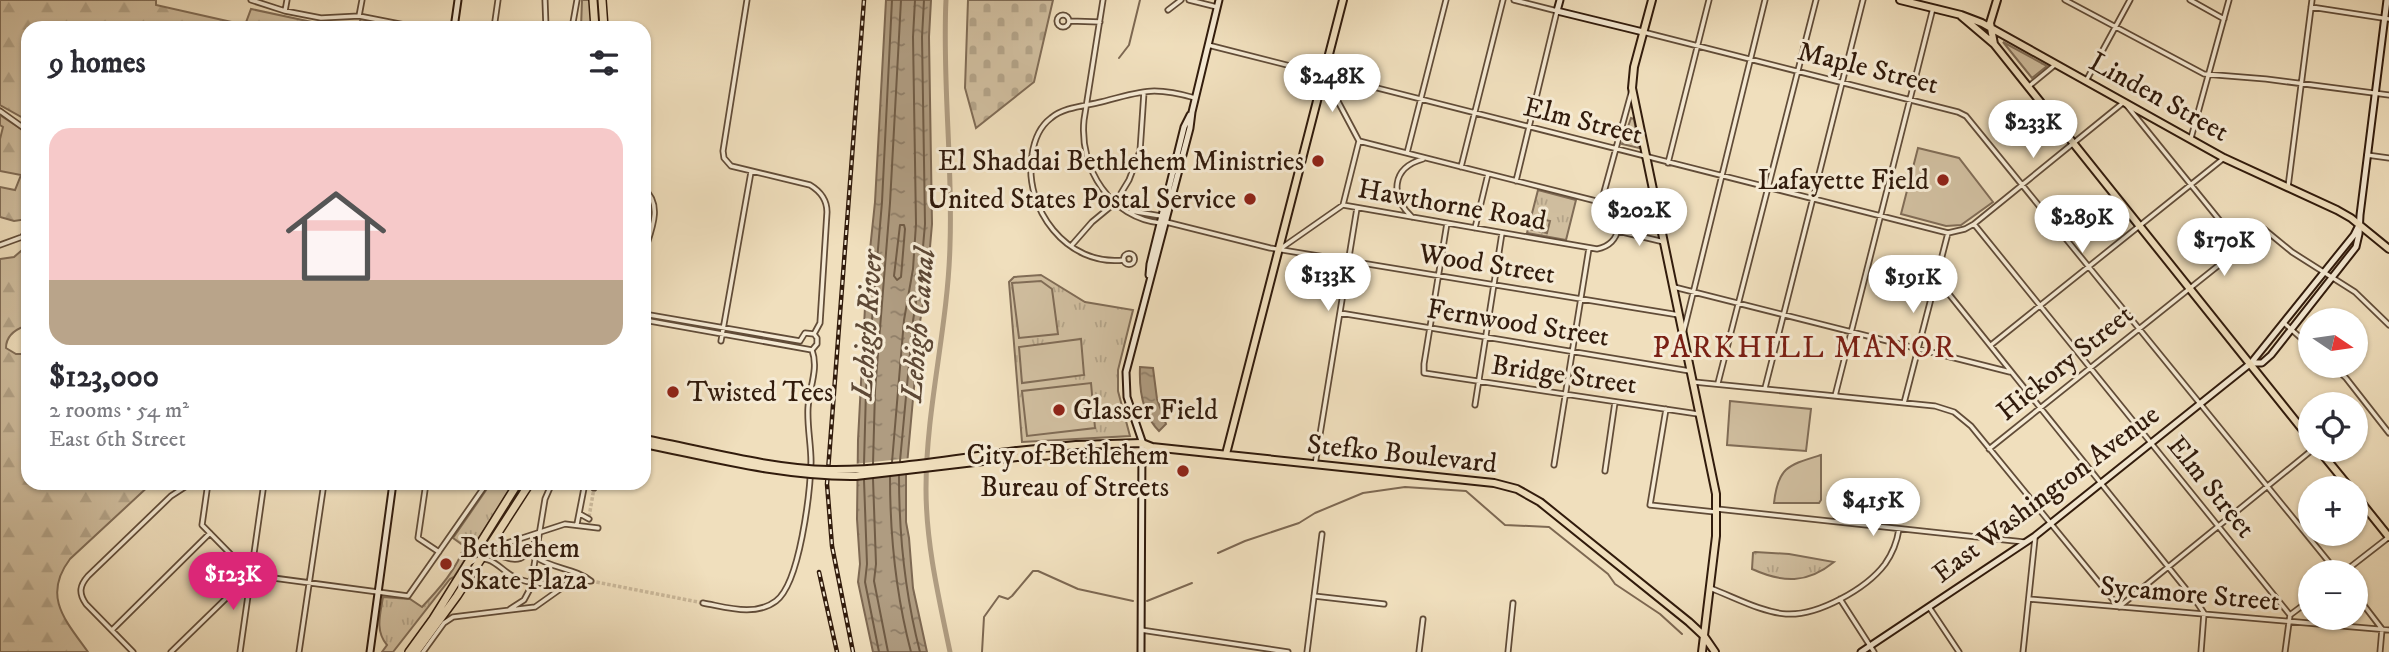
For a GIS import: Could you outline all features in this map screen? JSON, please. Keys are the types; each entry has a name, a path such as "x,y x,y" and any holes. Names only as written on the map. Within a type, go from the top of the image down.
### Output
{"highway":[{"path":"593,0 594,21"},
{"path":"602,0 604,21"},
{"path":"409,652 433,620 514,490"},
{"path":"416,652 525,490"}],"main road":[{"path":"1226,454 1343,0"},
{"path":"1652,0 1632,88 1714,483 1717,511 1702,652"},
{"name":"Linden Street","path":"1900,0 1982,23 2224,158 2337,210 2389,249"},
{"path":"1994,44 1990,29 1997,0"},
{"path":"1961,15 1994,44 2298,424"},
{"name":"Stefko Boulevard","path":"651,440 785,466 829,470 1017,454"},
{"name":"Stefko Boulevard","path":"651,445 784,471 829,476 863,475 1076,445 1152,447 1494,483 1525,493 1542,503 1704,636 1715,652"},
{"path":"2329,462 2340,476"},
{"path":"2368,511 2389,537"}],"street":[{"path":"251,0 285,11 321,18 359,16 384,21"},
{"path":"285,11 287,0"},
{"path":"359,16 362,0"},
{"path":"455,21 458,0"},
{"path":"495,21 498,0"},
{"path":"545,0 546,21"},
{"path":"573,21 577,0"},
{"path":"747,0 723,151 727,164 810,185 820,193 826,204 820,323 814,334"},
{"path":"1103,0 1082,135 1086,154 1099,185 1115,204"},
{"path":"1168,10 1181,0"},
{"path":"1189,0 1217,7"},
{"path":"1141,652 1142,447 1127,397 1125,372 1155,265 1163,221 1190,128 1219,0"},
{"path":"1407,153 1446,0"},
{"path":"1461,167 1503,0"},
{"name":"Maple Street","path":"1514,0 1966,116 2327,560"},
{"path":"1516,181 1560,0"},
{"path":"1668,163 1709,0"},
{"path":"1683,332 1765,0"},
{"path":"1718,383 1816,0"},
{"path":"1765,389 1863,0"},
{"path":"2065,0 2199,73 2389,95"},
{"path":"2086,81 2130,0"},
{"path":"2190,0 2224,19"},
{"path":"2191,138 2229,0"},
{"path":"2288,187 2312,0"},
{"name":"East Washington Avenue","path":"2251,363 2262,362 2356,247 2360,234 2367,155 2387,18 2387,0"},
{"path":"2311,6 2387,18"},
{"path":"1835,396 1933,8"},
{"path":"1069,21 1100,22"},
{"name":"Elm Street","path":"1208,45 1948,233"},
{"path":"2028,87 2056,64"},
{"path":"1324,75 1359,141 1343,205"},
{"path":"1601,202 1632,88"},
{"path":"1124,260 1099,259 1071,246 1051,229 1039,209 1031,186 1031,162 1037,136 1044,125 1061,111 1121,94 1159,89 1195,98"},
{"path":"1071,246 1092,222 1115,204 1138,160 1144,91"},
{"path":"1905,404 1948,233 1959,232 1974,224 2124,102 2242,248"},
{"path":"0,111 21,126"},
{"path":"1359,141 1601,202 1610,207 1617,216 1618,231 1613,241 1597,249 1589,248 1554,465"},
{"path":"2367,155 2389,158"},
{"path":"1412,217 1398,199 1398,183 1407,167 1425,158"},
{"path":"1990,346 2224,158"},
{"path":"721,341 751,172"},
{"path":"1475,228 1488,174"},
{"path":"651,196 655,208 651,224"},
{"name":"Wood Street","path":"1115,204 1163,221 1280,249 1679,315"},
{"name":"Hawthorne Road","path":"1280,249 1343,205 1589,248"},
{"path":"1315,465 1357,208"},
{"path":"1430,328 1447,223"},
{"name":"Elm Street","path":"1974,224 2290,615"},
{"name":"East Washington Avenue","path":"1861,652 1872,649 2035,536 2251,363 2282,321 2354,235 2359,225"},
{"name":"Hickory Street","path":"1989,449 2264,229 2292,252 2323,271"},
{"path":"1618,231 1665,242"},
{"path":"1475,405 1502,233"},
{"path":"0,245 21,237"},
{"path":"2323,271 2367,301 2389,326"},
{"path":"1936,278 2204,613 2201,652"},
{"path":"1674,287 2012,372"},
{"name":"Fernwood Street","path":"1340,313 1690,371"},
{"path":"651,317 812,350"},
{"path":"2282,321 2298,335"},
{"name":"Bridge Street","path":"1430,328 1424,373 1699,414"},
{"path":"722,331 800,341"},
{"path":"802,348 800,341 805,333 814,334"},
{"path":"703,603 747,610 759,609 775,602 790,582 808,500 811,461 808,407 815,365 812,350 818,341 814,334"},
{"path":"2346,378 2389,433"},
{"path":"1692,382 1944,408 1961,416 2119,607 2298,461"},
{"path":"1605,471 1615,402"},
{"path":"1666,409 1650,505 2026,542"},
{"path":"133,652 83,601 80,590 89,576 167,499 180,490"},
{"path":"207,490 202,525 251,575 408,596 482,490"},
{"path":"240,652 263,490"},
{"path":"299,652 323,490"},
{"path":"370,652 392,490"},
{"path":"425,490 418,538 439,552"},
{"path":"504,611 519,604 531,587 538,533 549,490"},
{"path":"577,524 584,490"},
{"path":"491,527 490,537 504,544 565,524 597,528 589,518 582,517 579,512"},
{"path":"587,526 589,518"},
{"path":"1710,587 1785,614 1814,611 1840,599 1879,572 1891,554 1899,529"},
{"path":"112,631 210,533"},
{"path":"474,553 505,559 519,558 532,549 538,533"},
{"path":"1307,652 1322,534"},
{"path":"2023,652 2035,536"},
{"path":"2359,560 2389,537"},
{"path":"466,566 483,555"},
{"path":"483,555 516,578 548,583 571,576 588,581"},
{"path":"536,557 588,581"},
{"path":"171,652 251,575"},
{"path":"423,652 444,623 453,617 535,607 566,585 588,581"},
{"path":"1314,596 1384,604"},
{"path":"1840,599 1872,649"},
{"name":"Sycamore Street","path":"2029,599 2389,630"},
{"path":"1508,652 1513,603"},
{"path":"1929,607 1959,652"},
{"path":"2285,652 2290,615 2298,609"},
{"path":"2368,611 2382,629 2380,652"},
{"path":"1419,652 1423,619"},
{"path":"1141,630 1287,652"}],"green space":[{"path":"0,0 156,0 156,5 227,21 21,21 21,117 0,105"},
{"path":"582,0 591,0 592,21 581,21"},
{"path":"968,0 1053,0 1034,82 976,128 965,88"},
{"path":"251,9 307,21 246,21"},
{"path":"2003,42 2047,66 2032,78"},
{"path":"0,115 21,129 21,175 0,171 0,139 3,127 0,125"},
{"path":"1631,118 1634,119 1639,148 1622,144"},
{"name":"Lafayette Field","path":"1918,148 1959,158 1993,202 1961,225 1946,226 1901,214"},
{"path":"21,175 21,220 14,221 0,217 0,187 15,190"},
{"path":"1538,190 1576,200 1566,240 1527,233"},
{"path":"1532,217 1550,221 1547,233 1529,229"},
{"path":"21,251 21,328 9,337 6,348 21,354 21,490 144,490 70,559 62,572 57,596 60,607 88,652 0,652 0,259 14,257"},
{"name":"Glasser Field","path":"1041,275 1085,302 1133,310 1118,370 1118,391 1130,436 1022,442 1009,282 1014,277"},
{"path":"1041,281 1052,289 1058,334 1019,338 1012,283"},
{"path":"1081,339 1084,375 1022,383 1019,347"},
{"name":"Glasser Field","path":"1091,383 1095,428 1027,436 1022,391"},
{"path":"1730,401 1811,409 1806,451 1727,445"},
{"path":"1821,455 1819,503 1774,503 1778,482 1787,469"},
{"path":"486,490 510,490 454,577 393,652 382,652 387,645 380,628 383,597 410,599 422,607 441,586 457,562 464,546 453,538"},
{"path":"1755,552 1789,554 1834,562 1804,578 1784,579 1752,569"}],"water":[{"name":"Lehigh River","path":"886,0 931,0 929,37 932,224 906,476 906,522 913,588 927,652 873,652 858,582 858,440"},
{"path":"1140,367 1153,368 1157,399 1166,424 1159,431 1149,417 1143,401"}],"pier":[{"path":"911,458 910,473 854,479 854,464"}],"waterway":[{"name":"Lehigh Canal","path":"946,0 950,245 929,428 926,489 931,551 950,652"},
{"path":"1119,58 1129,45 1140,0"},
{"path":"1218,553 1299,523 1315,513 1363,493 1405,487 1466,491 1505,525 1549,527 1608,574 1615,584 1660,614 1682,634"},
{"path":"982,652 984,617 999,596 1008,599 1033,571 1078,589 1133,601"},
{"path":"1147,601 1192,583"}],"tunnel":[{"path":"589,517 594,490"},
{"path":"591,581 703,603"}],"railway":[{"path":"853,652 832,546 827,484 864,0"},
{"path":"819,572 837,652"}],"place":[{"name":"El Shaddai Bethlehem Ministries","path":"1318,161"},
{"name":"Lafayette Field","path":"1943,180"},
{"name":"United States Postal Service","path":"1250,199"},
{"name":"Twisted Tees","path":"673,392"},
{"name":"Glasser Field","path":"1059,410"},
{"name":"City of Bethlehem Bureau of Streets","path":"1183,471"},
{"name":"Bethlehem Skate Plaza","path":"446,564"}],"district":[{"name":"PARKHILL MANOR","path":"1804,348"}]}
